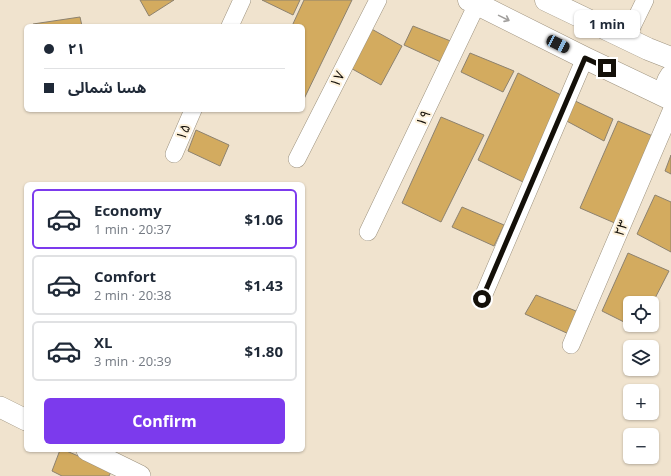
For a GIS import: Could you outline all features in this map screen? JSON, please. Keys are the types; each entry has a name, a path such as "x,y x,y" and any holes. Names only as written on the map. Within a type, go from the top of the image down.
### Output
{"main road":[{"path":"546,0 648,50 671,58"},
{"path":"473,2 585,58 670,95"},
{"path":"630,78 640,76 648,70 651,60 648,50"}],"street":[{"path":"231,24 242,0"},
{"name":"۱۷","path":"297,159 378,0"},
{"path":"626,39 645,0"},
{"name":"۱۹","path":"368,232 473,2"},
{"path":"482,299 585,58"},
{"name":"۲۳","path":"571,345 670,95"},
{"name":"۱۵","path":"174,154 192,112"},
{"path":"0,408 24,419"},
{"path":"90,452 116,471 140,476"}],"building":[{"path":"140,0 174,0 149,16"},
{"path":"262,0 300,0 293,15"},
{"path":"304,0 352,0 305,97 305,24 293,24"},
{"path":"80,17 82,24 33,24"},
{"path":"413,26 453,42 443,63 404,45"},
{"path":"368,27 402,46 381,85 347,66"},
{"path":"470,53 514,71 503,92 461,72"},
{"path":"518,73 561,95 523,182 478,160"},
{"path":"569,98 613,119 604,141 561,118"},
{"path":"441,117 484,135 441,222 402,203"},
{"path":"618,121 655,137 617,224 580,208"},
{"path":"196,130 229,145 220,166 188,151"},
{"path":"671,155 671,174 665,171"},
{"path":"655,195 671,202 671,252 637,234"},
{"path":"462,207 504,225 494,246 452,227"},
{"path":"628,253 669,271 656,296 623,296 623,322 602,311"},
{"path":"536,295 581,313 571,335 525,314"},
{"path":"59,452 69,452 112,470 109,476 62,476 52,471"}],"route":[{"path":"482,299 585,58 607,68"}]}
